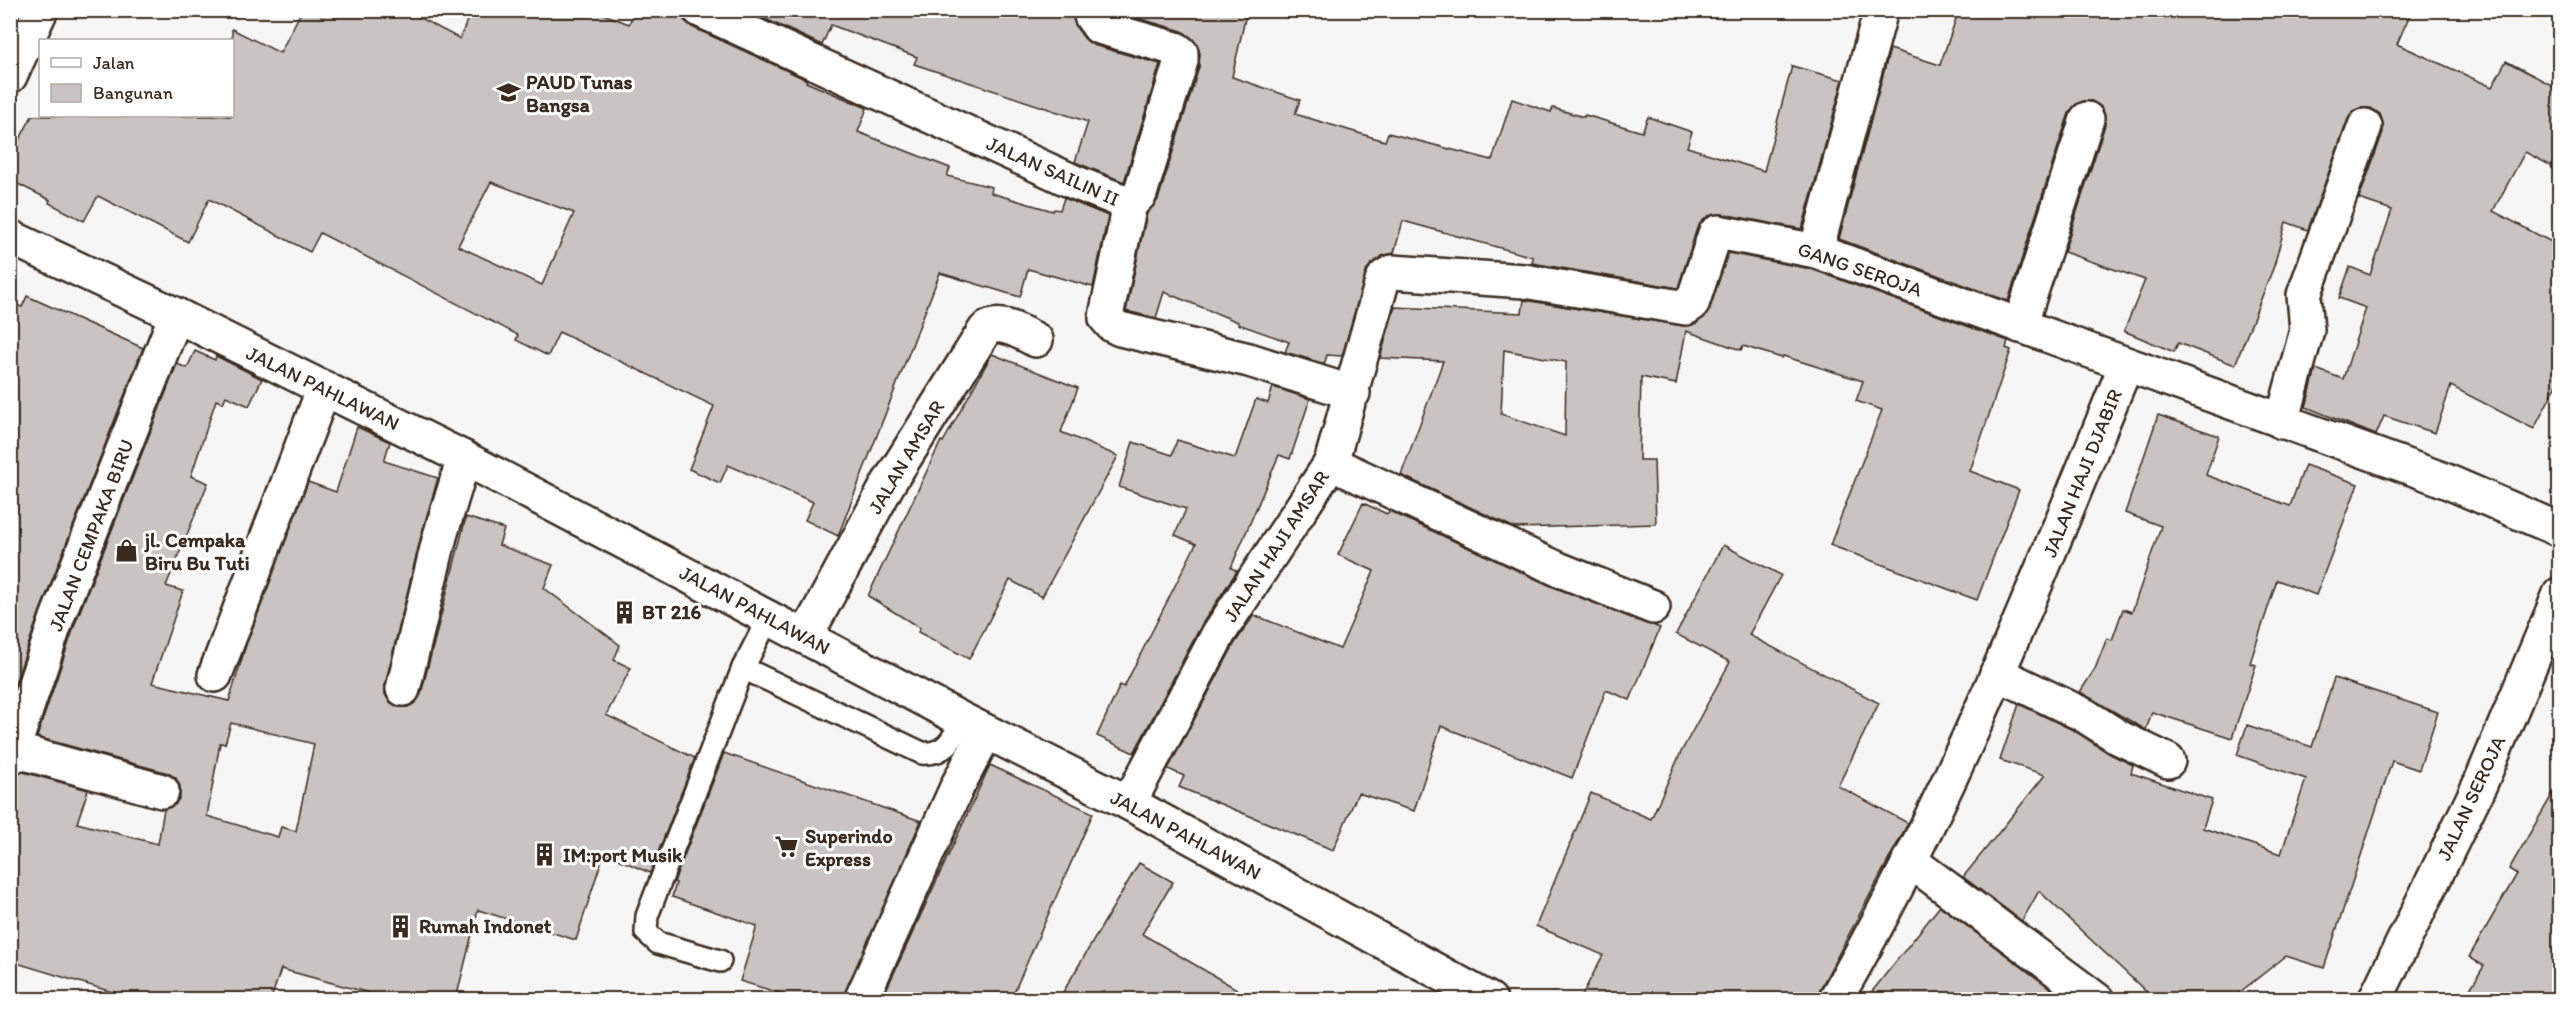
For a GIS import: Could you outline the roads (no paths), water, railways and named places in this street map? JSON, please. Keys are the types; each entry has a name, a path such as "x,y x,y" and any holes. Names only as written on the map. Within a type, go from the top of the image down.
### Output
{"street":[{"path":"10,76 41,10"},
{"name":"JALAN SAILIN II","path":"700,10 1074,182 1130,204 1106,316 1112,325 1120,329 1249,360 1353,393"},
{"path":"1090,10 1091,16 1099,27 1181,52 1181,61 1140,194 1130,204"},
{"path":"1816,251 1881,10"},
{"path":"2020,326 2087,119"},
{"path":"2282,422 2307,330 2304,295 2365,126"},
{"name":"GANG SEROJA","path":"1388,275 1396,272 1524,281 1686,308 1692,304 1714,234 1718,232 1816,251 2126,365"},
{"name":"JALAN PAHLAWAN","path":"10,237 176,315 464,458 975,726 1129,803 1490,999"},
{"name":"JALAN HAJI AMSAR","path":"1129,803 1219,633 1331,463 1353,393 1382,282 1388,275"},
{"name":"JALAN CEMPAKA BIRU","path":"12,754 57,618 176,315"},
{"name":"JALAN AMSAR","path":"806,636 888,484 985,330 993,325 1004,326 1036,340"},
{"path":"2126,365 2439,478 2559,530"},
{"name":"JALAN HAJI DJABIR","path":"1835,999 1958,763 2126,365"},
{"path":"215,675 324,388"},
{"path":"404,689 440,536 464,458"},
{"path":"1331,463 1558,569 1653,607"},
{"name":"JALAN SEROJA","path":"2375,999 2481,782 2559,594"},
{"path":"1997,673 2084,715 2120,738 2168,762"},
{"path":"861,999 958,785 975,726"},
{"path":"12,754 162,791"},
{"path":"1909,860 2097,999"}],"lane":[{"path":"720,961 658,943 646,932 647,916 743,668 769,617"},
{"path":"743,668 922,753 935,754 975,726"}],"place":[{"name":"PAUD Tunas Bangsa","path":"508,93"},
{"name":"jl. Cempaka Biru Bu Tuti","path":"127,551"},
{"name":"BT 216","path":"624,612"},
{"name":"Superindo Express","path":"787,847"},
{"name":"IM:port Musik","path":"545,855"},
{"name":"Rumah Indonet","path":"401,926"}]}
